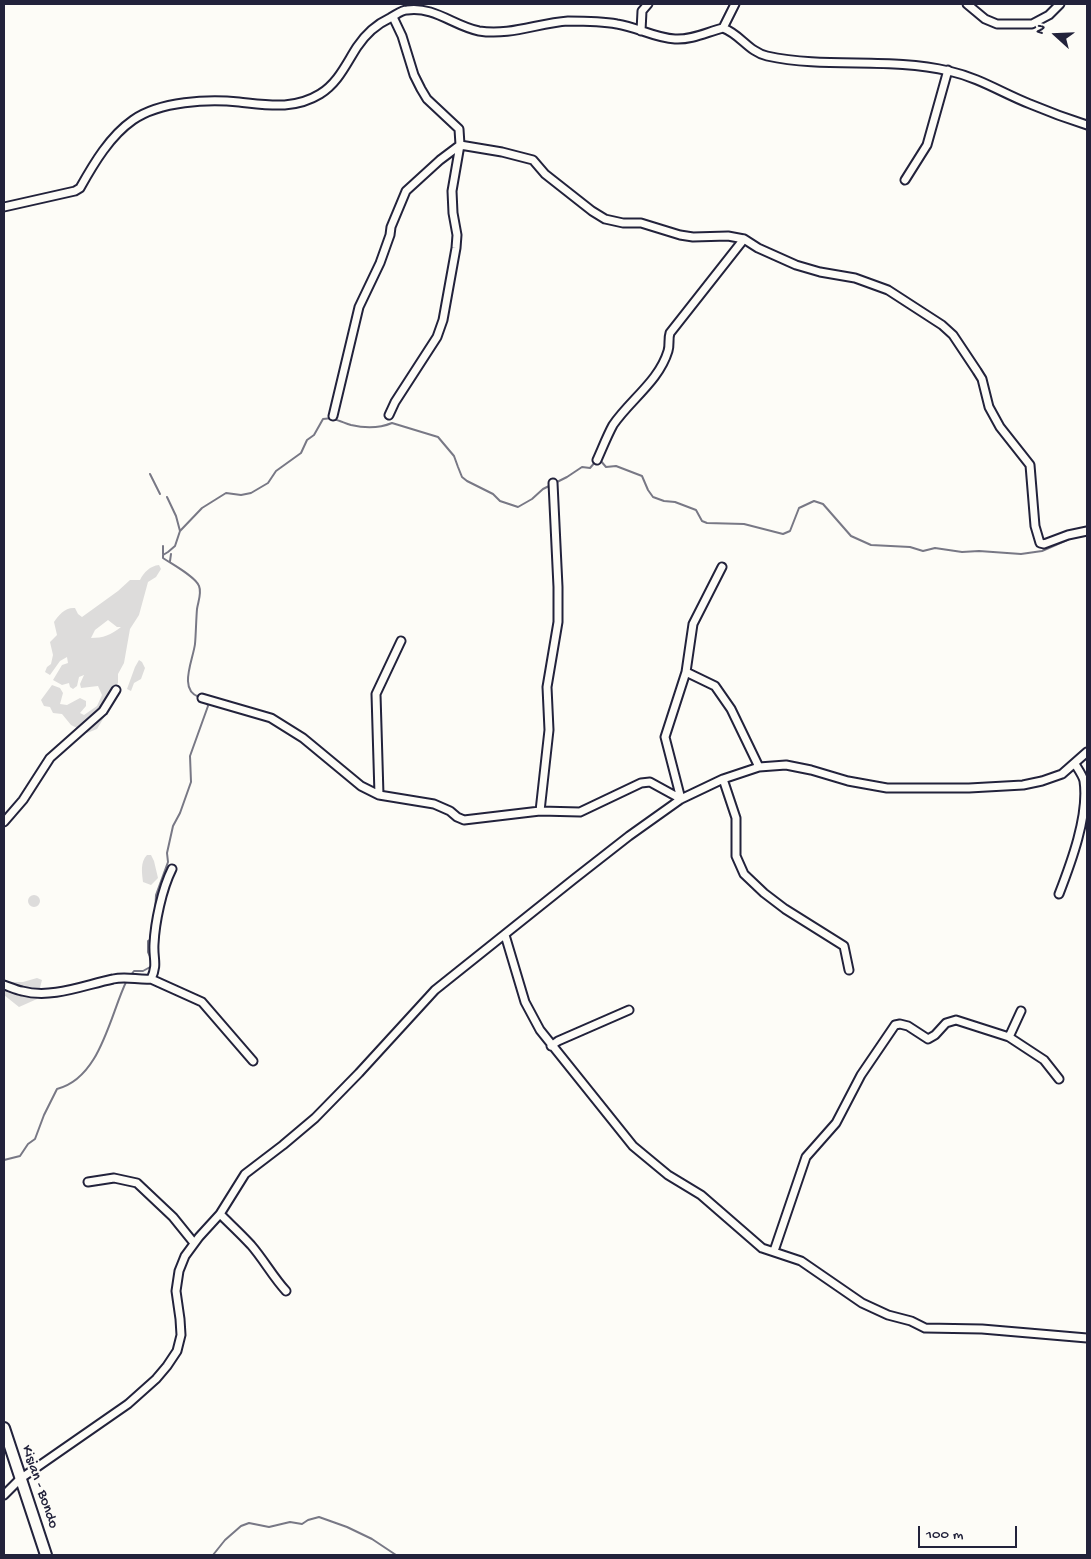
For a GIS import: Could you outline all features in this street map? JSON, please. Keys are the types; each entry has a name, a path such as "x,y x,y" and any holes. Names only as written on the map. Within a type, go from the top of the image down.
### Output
{"highway":[{"name":"Kisian - Bondo","path":"4,1428 46,1555"}],"street":[{"path":"642,31 642,11 648,4"},
{"path":"723,28 735,4"},
{"path":"967,4 985,19 997,24 1032,24 1049,15 1060,4"},
{"path":"4,207 75,191 80,188 119,131 147,112 201,101 239,102 273,106 300,103 320,94 333,83 347,66 357,47 369,33 382,22 405,10 431,12 477,31 488,32 506,32 574,21 618,24 678,39 698,36 723,28 729,30 752,49 766,56 816,62 868,62 948,70 981,80 1030,104 1087,125"},
{"path":"389,416 395,402 437,337 443,320 456,248 452,192 460,146 459,129 427,99 420,89 402,36 393,17"},
{"path":"905,180 928,145 948,70"},
{"path":"333,416 360,307 380,263 391,227 406,191 440,160 460,146 502,152 533,160 545,174 605,219 623,223 641,223 680,235 694,237 728,236 744,238 758,248 796,265 820,272 855,278 888,290 942,325 953,335 982,379 989,407 1000,428 1030,465 1035,526 1039,542 1044,544 1068,535 1087,531"},
{"path":"597,460 613,426 660,368 668,352 670,333 744,238"},
{"path":"540,811 549,730 547,687 558,622 558,587 552,483"},
{"path":"681,798 666,737 686,672 694,624 722,567"},
{"path":"379,795 376,694 402,641"},
{"path":"686,672 715,686 731,709 759,767"},
{"path":"4,822 23,800 50,758 103,712 116,690"},
{"path":"202,698 271,718 303,738 361,786 379,795 434,804 464,820 540,811 580,812 641,784 650,782 681,798"},
{"path":"4,1495 20,1479 128,1404 156,1379 167,1366 177,1351 181,1335 176,1291 179,1271 185,1256 220,1214 244,1174 283,1146 315,1118 435,990 615,846 681,798 723,779 759,767 786,765 848,781 887,788 969,788 1022,785 1062,774 1076,764 1087,752"},
{"path":"1059,894 1072,862 1084,808 1084,780 1076,764"},
{"path":"723,779 736,818 736,856 744,874 785,909 844,946 849,970"},
{"path":"151,979 156,969 154,945 156,922 165,882 172,869"},
{"path":"505,935 525,1002 540,1030 633,1146 668,1175 701,1195 762,1248 801,1261 862,1303 888,1315 911,1321 925,1328 982,1329 1087,1338"},
{"path":"4,985 23,992 45,993 70,990 114,978 151,979 202,1002 253,1061"},
{"path":"552,1046 558,1041 629,1010"},
{"path":"1009,1037 1021,1011"},
{"path":"774,1251 806,1156 836,1123 861,1075 895,1026 900,1024 908,1026 928,1038 935,1036 946,1023 956,1020 1009,1037 1044,1060 1059,1079"},
{"path":"88,1182 114,1178 137,1183 173,1217 194,1243"},
{"path":"220,1214 250,1244 270,1269 275,1280 286,1291"}],"shaded area":[{"path":"159,565 161,569 156,577 148,582 139,615 130,629 124,663 118,674 118,683 111,692 114,701 97,729 87,733 71,725 62,714 53,713 50,707 44,706 41,700 52,685 60,688 63,693 60,704 67,705 80,698 86,701 86,706 80,713 84,715 97,706 102,695 98,686 81,688 80,684 84,675 79,677 77,686 73,689 69,683 62,685 53,680 62,665 68,663 67,657 60,661 50,675 45,672 51,664 53,655 50,642 57,635 54,622 63,612 71,608 75,608 82,617 130,580 140,580 148,570","holes":["108,620 117,627 121,627 107,636 91,638 95,630"]},
{"path":"139,660 145,668 141,679 134,683 131,691 127,689"},
{"path":"147,855 151,855 154,861 158,878 151,885 143,882 142,864"},
{"path":"32,895 36,895 40,901 36,907 32,907 28,903 28,899"},
{"path":"37,978 42,980 37,999 19,1007 4,995 4,988 12,982 23,982"}],"waterway":[{"path":"199,697 189,688 188,674 195,644 200,589 197,582 163,558 163,555 175,546 180,531 202,508 226,493 241,495 251,493 268,483 276,471 301,453 307,440 314,435 323,419 334,419 351,425 367,427 377,427 392,423 438,437 454,456 462,477 493,494 500,501 518,507 532,499 543,489 582,467 590,468 596,461"},
{"path":"600,460 606,467 616,466 642,476 653,497 675,502 696,510 702,521 707,523 744,524 783,534 790,531 799,508 814,501 823,504 851,536 871,545 910,547 923,551 935,548 962,552 979,551 1021,554 1042,551 1074,537"},
{"path":"150,474 160,494"},
{"path":"167,497 176,516 180,531"},
{"path":"163,546 163,554"},
{"path":"170,561 171,554"},
{"path":"155,915 156,895 168,862 167,853 173,826 180,813 191,782 190,756 208,706 207,703"},
{"path":"152,932 153,922"},
{"path":"151,939 148,941 148,952 152,961"},
{"path":"130,976 134,971 143,971 152,966"},
{"path":"4,1160 20,1156 28,1144 35,1139 57,1089 72,1083 94,1059 109,1027 127,980"},
{"path":"213,1555 225,1540 241,1526 249,1523 269,1527 290,1522 302,1524 319,1517 372,1539 396,1555"}]}
